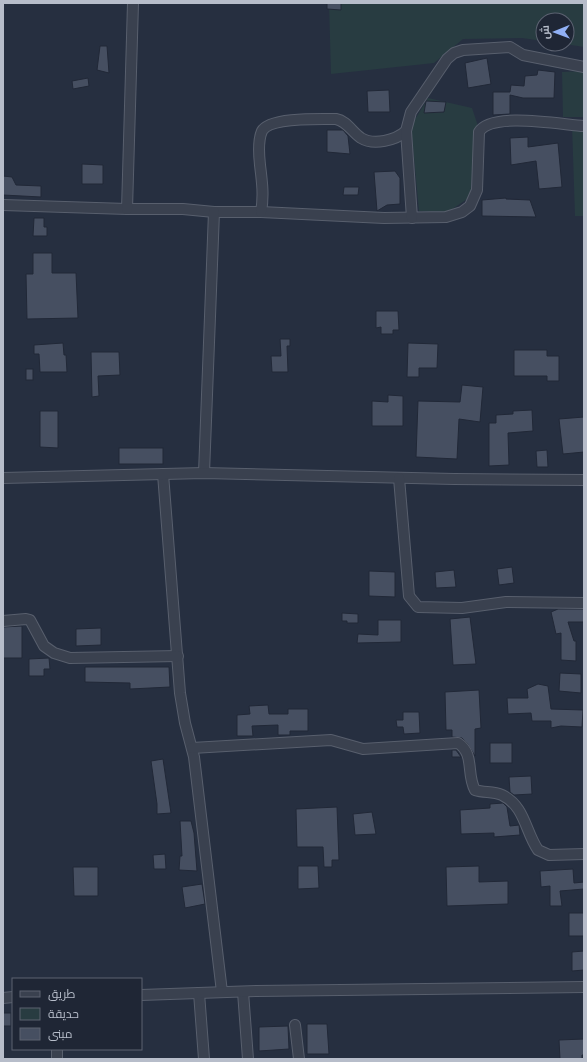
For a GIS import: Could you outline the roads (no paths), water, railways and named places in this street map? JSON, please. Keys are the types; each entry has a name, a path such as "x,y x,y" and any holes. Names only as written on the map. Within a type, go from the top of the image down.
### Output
{"street":[{"path":"127,209 133,3"},
{"path":"412,218 406,132 411,112 447,60 454,53 463,50 510,47 523,55 584,67"},
{"path":"261,212 263,195 260,163 260,138 262,131 272,123 336,119 344,122 361,138 372,140 390,140 406,132"},
{"path":"3,205 127,209 184,209 214,212 261,212 314,216 412,218 446,217 462,212 470,206 477,190 479,132 481,128 490,123 523,120 584,126"},
{"path":"204,473 214,212"},
{"path":"3,478 204,473 399,478 584,480"},
{"path":"163,474 180,693 185,724 192,748 222,992"},
{"path":"399,478 409,596 418,607 462,608 506,602 584,603"},
{"path":"3,621 30,620 44,646 54,653 70,658 178,656"},
{"path":"192,748 331,740 363,749 458,744 464,748 468,754 472,784 475,790 502,795 513,802 520,811 538,850 549,855 584,854"},
{"path":"142,995 222,992 584,987"},
{"path":"243,992 248,1059"},
{"path":"199,993 204,1059"},
{"path":"295,1025 299,1059"}]}
